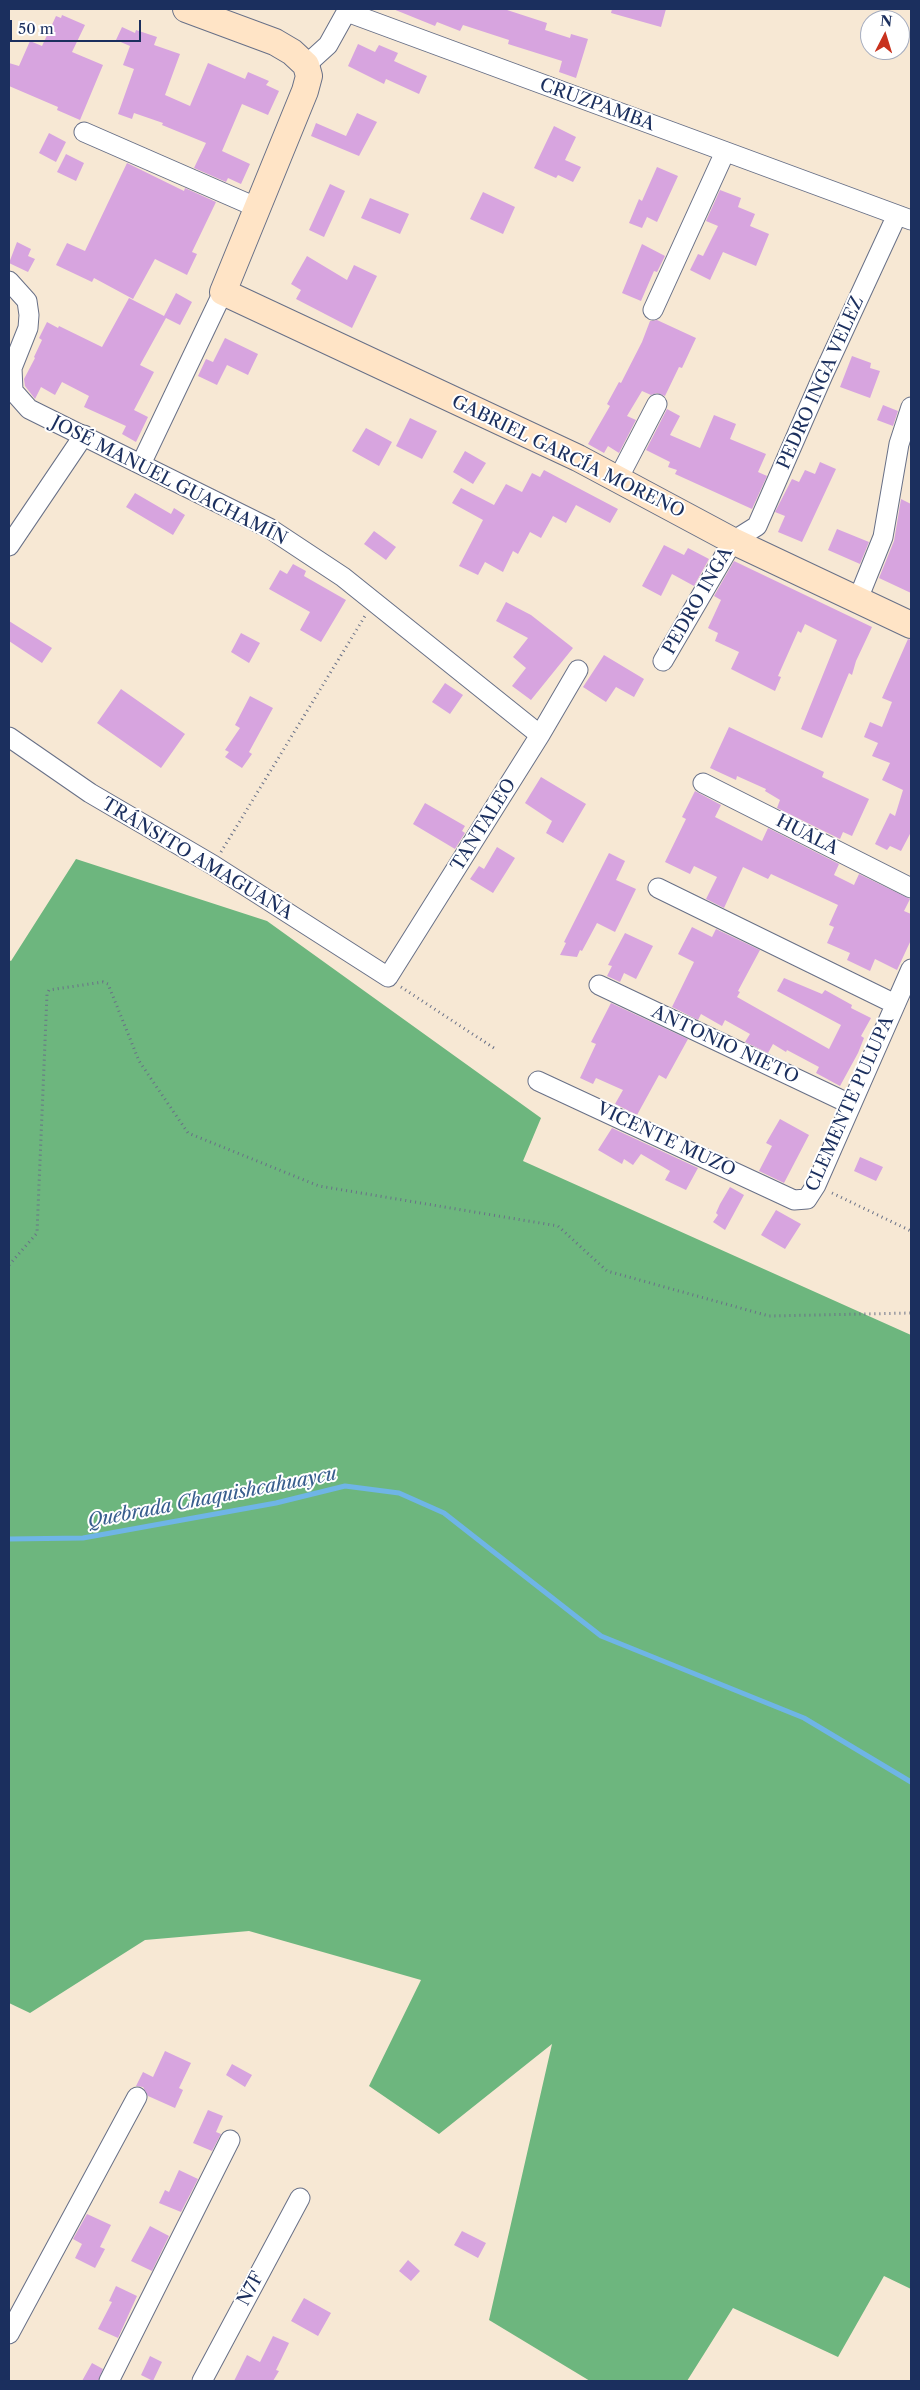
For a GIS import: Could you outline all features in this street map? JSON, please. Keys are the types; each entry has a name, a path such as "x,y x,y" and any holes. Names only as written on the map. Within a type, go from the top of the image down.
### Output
{"street":[{"path":"141,464 223,292 305,91 309,76 306,65 292,52 275,42 186,9"},
{"name":"CRUZPAMBA","path":"306,65 328,46 348,10 904,218"},
{"path":"84,132 258,208"},
{"path":"653,310 725,152"},
{"name":"PEDRO INGA VELEZ","path":"733,541 757,526 823,374 904,218"},
{"name":"JOSÉ MANUEL GUACHAMÍN","path":"9,281 27,300 28,328 12,368 13,391 28,409 269,528 344,577 373,603 540,735"},
{"name":"GABRIEL GARCÍA MORENO","path":"223,292 578,458 733,541 858,599 911,626"},
{"path":"618,479 657,404"},
{"path":"858,599 883,537 899,444 911,406"},
{"path":"9,546 84,436"},
{"name":"PEDRO INGA","path":"663,661 733,541"},
{"name":"TANTALEO","path":"388,978 540,735 578,670"},
{"name":"TRÁNSITO AMAGUAÑA","path":"9,737 90,793 212,865 388,978"},
{"name":"HUALA","path":"703,783 911,888"},
{"path":"658,888 895,1004"},
{"name":"CLEMENTE PULUPA","path":"794,1200 807,1199 816,1185 911,969"},
{"name":"ANTONIO NIETO","path":"599,985 850,1104"},
{"name":"VICENTE MUZO","path":"538,1081 794,1200"},
{"path":"9,2334 137,2097"},
{"path":"109,2381 230,2140"},
{"name":"N7F","path":"202,2381 300,2198"}],"path":[{"path":"212,865 373,603"},
{"path":"388,978 497,1050"},
{"path":"9,1265 37,1233 47,994 50,990 103,982 108,984 139,1061 188,1133 319,1186 558,1226 607,1271 768,1316 911,1313"},
{"path":"816,1185 911,1231"}],"green space":[{"path":"76,859 267,921 541,1118 523,1161 911,1335 911,2289 884,2276 838,2357 733,2308 687,2381 590,2381 489,2320 552,2044 439,2134 369,2086 421,1980 249,1931 145,1940 30,2013 9,2003 9,960 11,961"}],"building":[{"path":"393,9 504,9 547,23 545,30 570,38 571,34 588,39 576,78 559,72 562,61 508,44 509,40 463,25 460,31 437,22 435,26"},
{"path":"612,9 666,9 661,27 611,13"},
{"path":"62,15 85,25 72,52 103,65 80,120 57,110 58,107 9,86 9,63 19,66 30,41 42,46 56,16 61,18"},
{"path":"122,27 135,33 136,30 157,37 154,45 180,54 165,95 190,106 208,63 245,79 248,72 269,81 266,85 279,91 268,115 242,104 222,151 250,164 241,184 228,178 226,182 194,168 206,143 162,125 163,123 134,113 132,119 118,114 134,69 123,65 130,46 116,40"},
{"path":"358,44 375,52 379,45 398,53 394,61 427,76 419,94 386,79 384,84 348,66"},
{"path":"357,113 377,122 359,156 311,136 316,123 346,136"},
{"path":"554,126 576,137 565,160 581,167 573,182 558,175 556,178 534,168"},
{"path":"49,133 66,142 56,162 39,153"},
{"path":"66,154 84,163 76,181 57,172"},
{"path":"127,163 184,191 185,188 216,202 192,252 197,254 187,275 155,259 133,299 94,278 92,282 56,265 67,243 85,251"},
{"path":"657,167 678,176 657,222 647,217 642,228 629,223 639,199 642,201"},
{"path":"330,184 345,191 324,237 309,230"},
{"path":"720,190 741,198 738,207 755,214 750,226 769,234 756,266 723,252 710,280 690,270 698,254 703,256 718,226 706,221"},
{"path":"483,192 515,207 503,234 470,219"},
{"path":"370,198 409,214 400,234 361,218"},
{"path":"17,242 31,249 28,256 35,259 28,272 9,263"},
{"path":"642,244 665,256 657,272 654,271 641,301 622,293"},
{"path":"307,256 347,280 354,265 377,276 352,328 296,299 301,290 291,284"},
{"path":"176,293 192,302 180,325 166,318 140,365 154,372 134,410 148,417 136,442 122,434 126,426 84,407 89,396 62,382 55,395 41,387 35,399 25,386 24,379 35,358 42,340 39,338 47,322 102,347 129,298 164,316"},
{"path":"657,320 696,338 682,368 679,367 665,396 657,393 651,395 642,391 627,416 636,420 619,453 608,446 604,453 588,444 610,406 607,404 619,382 621,383 642,342 650,321"},
{"path":"225,338 258,354 248,375 227,365 217,385 198,376 206,359 213,362"},
{"path":"852,356 871,363 870,368 880,371 870,398 840,387"},
{"path":"883,405 898,411 893,426 877,420"},
{"path":"667,409 680,416 670,435 700,448 714,415 736,424 730,439 766,454 758,472 767,476 752,509 675,474 677,470 668,467 670,462 646,450"},
{"path":"410,418 437,431 422,459 396,446"},
{"path":"366,428 392,442 379,466 352,451"},
{"path":"465,451 486,463 473,484 453,472"},
{"path":"820,462 836,469 802,542 778,532 785,516 775,512 792,479 799,482 805,470 815,474"},
{"path":"544,470 618,509 610,523 576,505 566,523 553,516 541,538 530,532 518,554 513,551 503,572 485,562 478,575 459,566 483,520 452,503 461,488 494,505 506,484 522,492 532,473 540,477"},
{"path":"135,493 171,514 174,508 185,515 173,535 126,507"},
{"path":"901,499 911,504 911,593 879,578 894,541"},
{"path":"837,529 869,542 860,564 828,550"},
{"path":"374,531 396,547 386,560 364,544"},
{"path":"664,545 684,555 688,548 709,559 694,586 672,574 661,596 642,586"},
{"path":"734,561 872,627 856,661 852,675 849,673 822,738 801,729 837,640 805,624 801,633 798,631 778,676 781,677 775,691 731,669 739,652 715,641 718,633 708,628 721,600 714,596"},
{"path":"293,564 306,571 304,576 346,600 321,642 300,630 310,612 269,589 280,570 287,574"},
{"path":"506,602 531,615 573,648 531,700 512,686 526,668 513,657 528,638 496,621"},
{"path":"9,621 52,648 42,663 9,641"},
{"path":"241,633 260,643 249,663 231,652"},
{"path":"908,639 911,640 911,832 901,851 890,846 887,850 875,844 890,813 895,816 903,790 882,780 890,763 872,756 878,743 864,737 870,722 882,727 892,702 882,698"},
{"path":"604,655 644,679 634,697 616,687 606,702 583,687"},
{"path":"445,683 463,695 450,714 432,702"},
{"path":"121,689 185,734 161,768 97,723"},
{"path":"250,696 273,708 249,752 252,754 242,768 225,757 229,752 225,750 240,728 235,725"},
{"path":"729,727 824,772 822,777 869,799 852,836 843,832 840,839 777,808 780,800 765,791 766,789 737,776 736,780 710,768"},
{"path":"541,777 586,804 563,843 546,833 552,821 525,803"},
{"path":"695,791 721,805 715,817 762,841 768,828 839,864 834,875 854,885 859,874 910,899 904,911 911,914 911,940 897,970 875,959 870,971 847,960 850,953 827,943 834,927 829,925 838,905 771,874 768,879 743,867 724,908 706,899 717,877 694,866 690,874 665,862 686,819 682,817"},
{"path":"425,803 465,826 462,831 465,833 455,849 413,824"},
{"path":"497,847 515,858 493,893 470,879 479,866 484,869"},
{"path":"609,853 625,861 616,880 636,889 615,932 597,923 577,957 560,955 566,943 564,942"},
{"path":"692,927 712,937 716,929 760,950 738,991 740,992 737,997 829,1049 841,1025 777,991 784,978 822,994 825,990 852,1005 851,1008 871,1018 861,1036 864,1038 858,1053 840,1086 816,1073 819,1067 787,1050 786,1052 773,1044 768,1053 745,1042 750,1034 725,1020 722,1026 701,1014 698,1020 672,1007 694,962 678,954"},
{"path":"625,933 653,946 636,979 624,973 620,982 607,976 612,966 608,965"},
{"path":"611,1003 688,1039 666,1079 659,1075 637,1115 615,1104 623,1090 596,1078 593,1084 580,1078 596,1044 591,1042"},
{"path":"780,1119 809,1135 784,1183 759,1171 772,1146 766,1143"},
{"path":"612,1128 698,1168 686,1190 665,1180 670,1171 641,1154 633,1165 624,1159 622,1164 598,1150"},
{"path":"860,1157 883,1167 876,1181 854,1171"},
{"path":"730,1187 744,1195 725,1230 713,1222 718,1215 716,1213 720,1204"},
{"path":"776,1210 801,1224 785,1249 761,1235"},
{"path":"165,2051 191,2063 179,2088 183,2090 175,2108 148,2096 143,2087 136,2086 143,2072 153,2077"},
{"path":"232,2064 252,2075 245,2087 226,2075"},
{"path":"208,2110 223,2116 216,2132 221,2134 212,2151 193,2143"},
{"path":"179,2170 198,2179 181,2212 159,2203 165,2190 169,2192"},
{"path":"87,2214 111,2225 100,2247 105,2249 95,2268 75,2258 82,2244 73,2239"},
{"path":"150,2226 169,2236 152,2271 131,2261"},
{"path":"462,2231 486,2243 478,2258 454,2245"},
{"path":"408,2260 420,2271 411,2281 399,2271"},
{"path":"116,2286 137,2296 118,2338 98,2329 112,2302 109,2301"},
{"path":"304,2298 331,2313 318,2336 291,2321"},
{"path":"273,2336 289,2343 276,2370 279,2371 273,2381 234,2381 247,2355 260,2362"},
{"path":"150,2356 162,2362 153,2381 141,2375"},
{"path":"92,2363 103,2369 98,2381 82,2381"}],"waterway":[{"name":"Quebrada Chaquishcahuaycu","path":"9,1539 83,1538 276,1503 345,1486 399,1493 444,1513 601,1636 804,1718 911,1782"}]}
